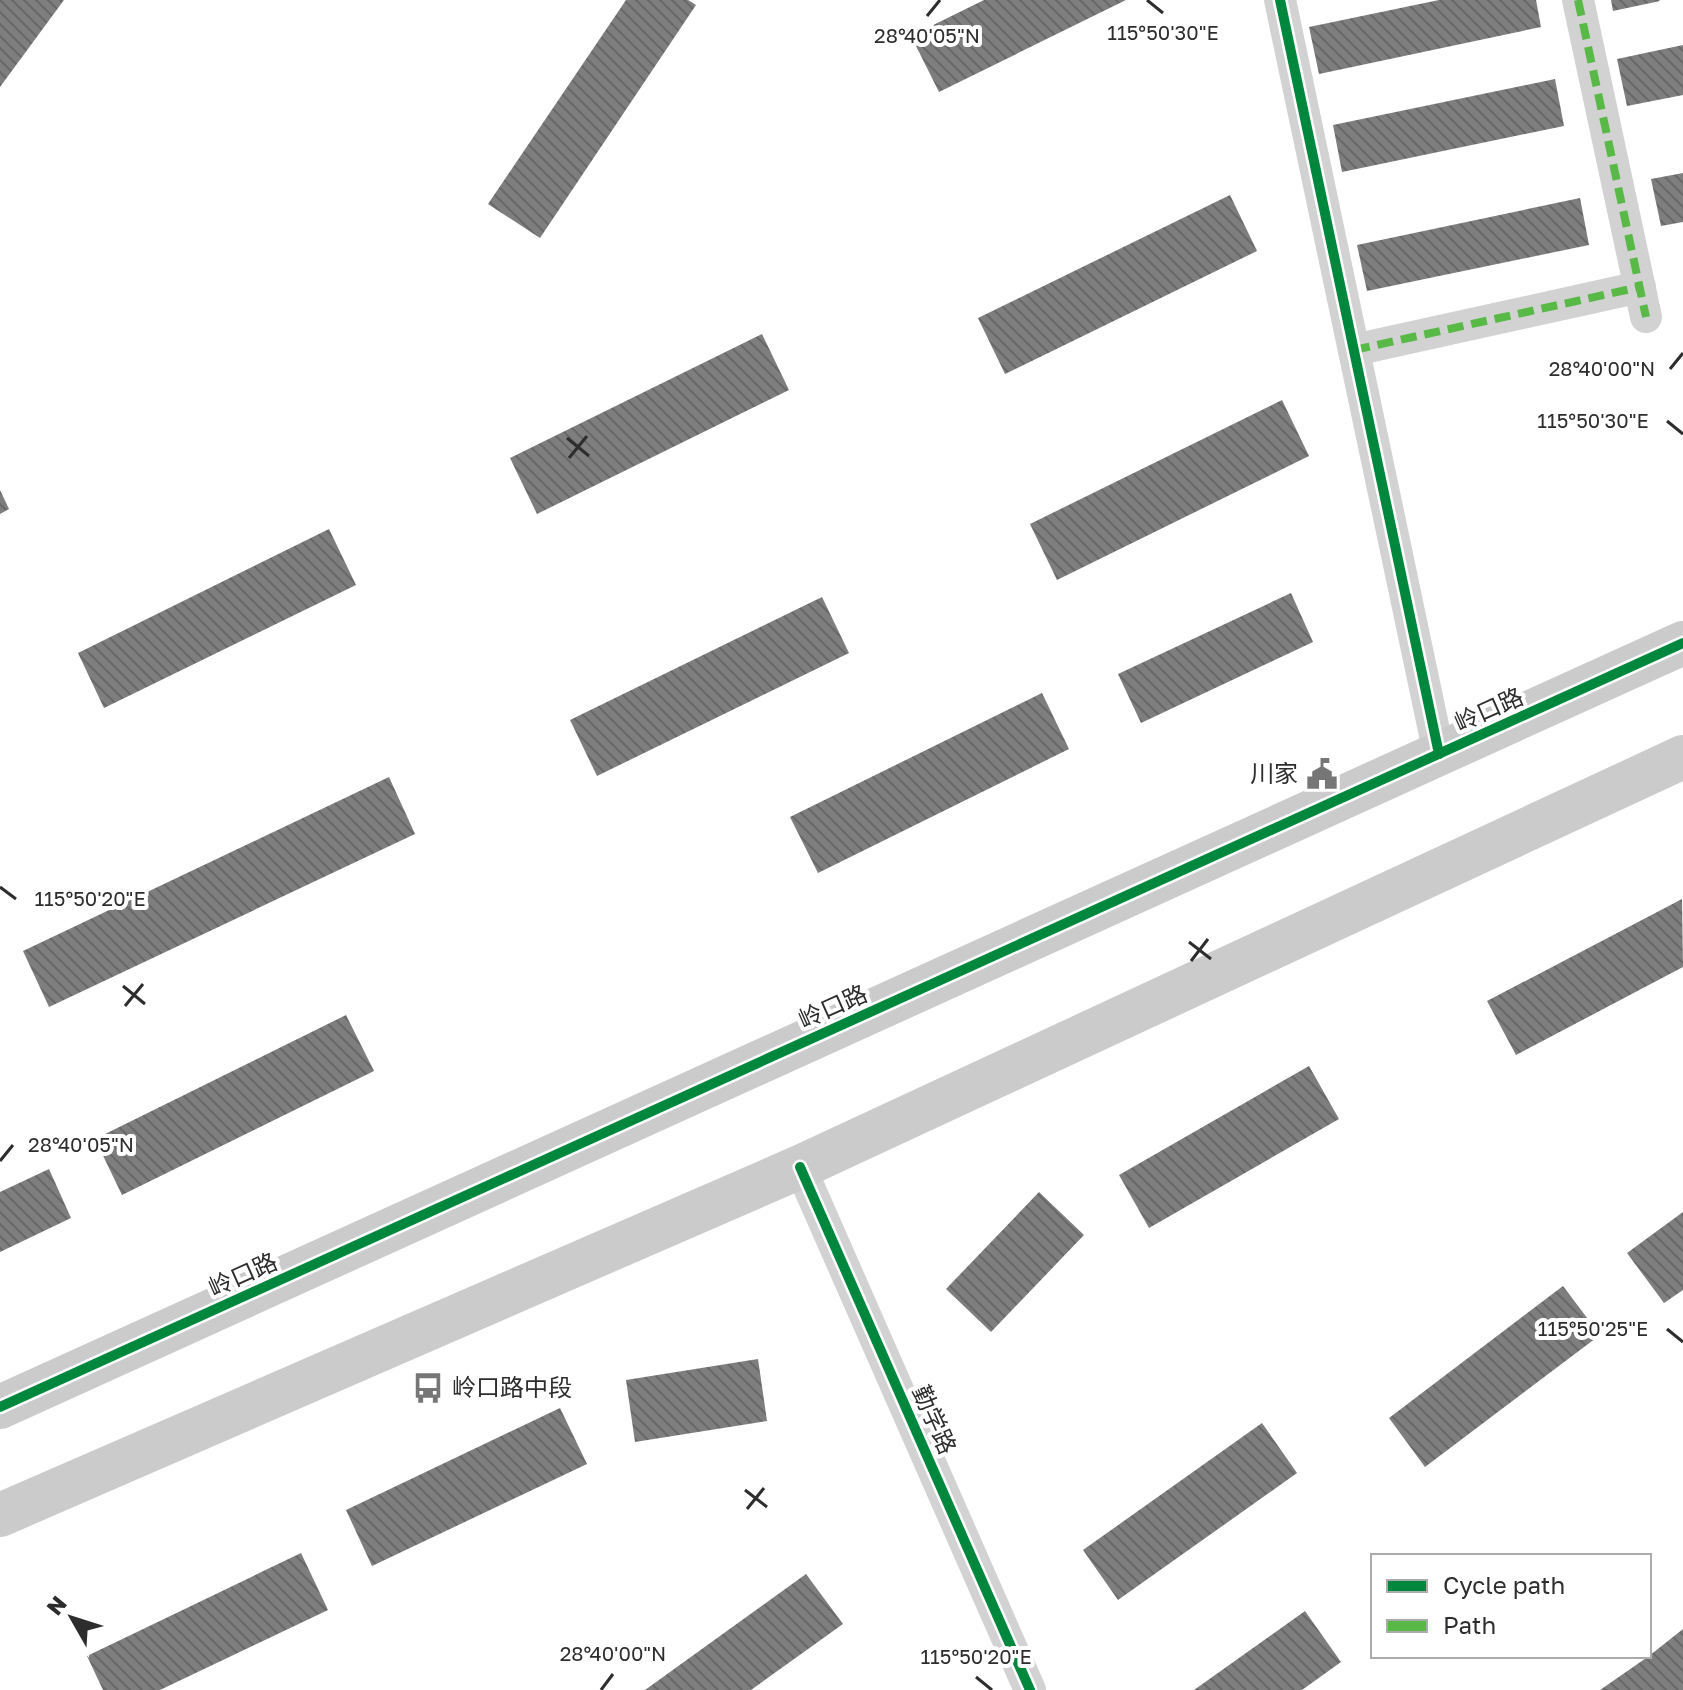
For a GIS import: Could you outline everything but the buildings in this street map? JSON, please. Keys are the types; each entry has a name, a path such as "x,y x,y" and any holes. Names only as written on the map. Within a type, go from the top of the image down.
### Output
{"street":[{"path":"1280,0 1439,754"},
{"path":"1354,350 1643,302 1578,0"},
{"name":"岭口路","path":"0,1407 1683,643"},
{"path":"0,1515 800,1167 1683,757"},
{"name":"勤学路","path":"800,1167 1030,1690"}],"marked path":[{"path":"1578,0 1646,317"},
{"path":"1354,350 1640,287"}],"cycle path":[{"path":"1280,0 1439,754"},
{"path":"0,1407 1683,643"},
{"path":"800,1167 1030,1690"}],"place":[{"name":"川家","path":"1322,774"},
{"name":"岭口路中段","path":"428,1388"}]}
